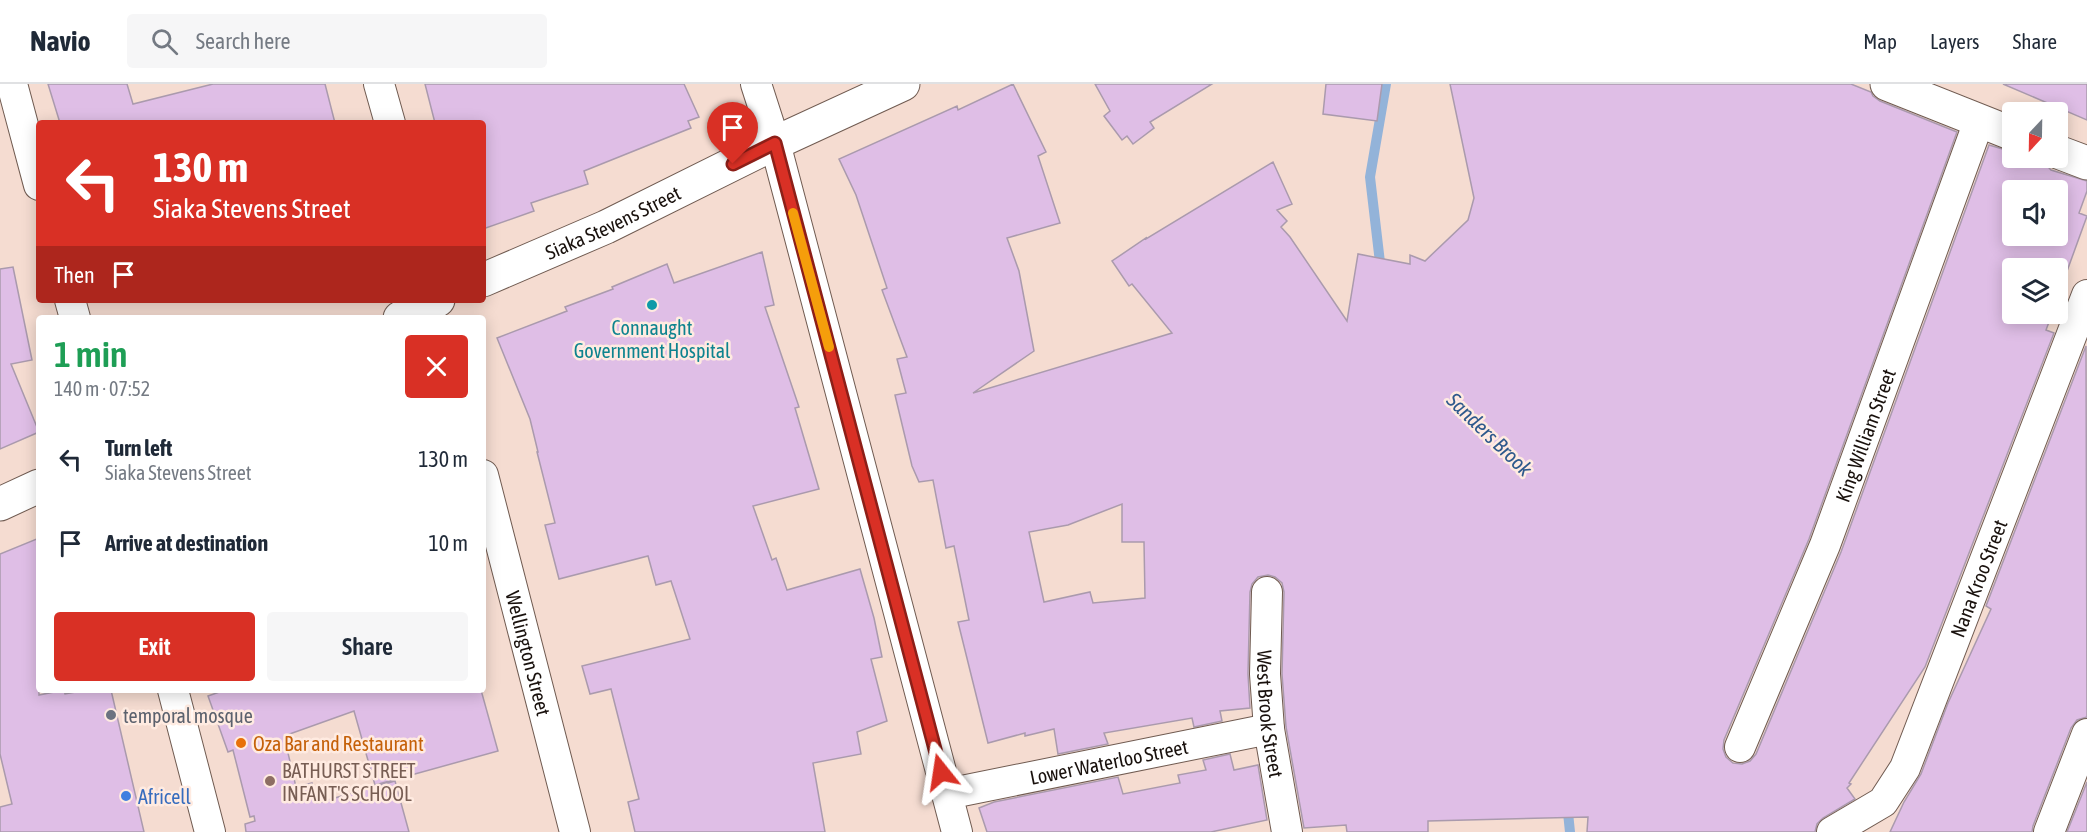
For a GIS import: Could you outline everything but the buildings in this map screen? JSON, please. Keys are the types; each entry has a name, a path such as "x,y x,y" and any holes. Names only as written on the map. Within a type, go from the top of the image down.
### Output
{"main road":[{"name":"Siaka Stevens Street","path":"486,279 606,227 775,143 903,84"},
{"path":"1887,84 1922,90 1979,121 2002,130"},
{"path":"2068,156 2087,163"},
{"path":"406,315 432,303"},
{"path":"0,504 36,487"}],"street":[{"path":"12,84 36,174"},
{"path":"379,84 389,120"},
{"path":"756,84 775,143 957,832"},
{"name":"King William Street","path":"1740,747 1825,545 1979,121"},
{"name":"Nana Kroo Street","path":"1832,832 1883,802 1905,768 2087,295"},
{"name":"Wellington Street","path":"486,487 575,832"},
{"name":"West Brook Street","path":"1267,592 1264,674 1269,729 1287,832"},
{"path":"174,693 210,832"},
{"name":"Lower Waterloo Street","path":"947,794 1269,729"},
{"path":"2049,832 2087,734"}],"waterway":[{"name":"Sanders Brook","path":"1381,271 1370,177 1386,84"},
{"name":"Sanders Brook","path":"1567,803 1570,832"}],"slow traffic":[{"path":"793,213 829,347"}],"place":[{"name":"Connaught Government Hospital","path":"652,305"},
{"name":"temporal mosque","path":"111,715"},
{"name":"Oza Bar and Restaurant","path":"241,743"},
{"name":"BATHURST STREET INFANT'S SCHOOL","path":"270,781"},
{"name":"Africell","path":"126,796"}],"route":[{"path":"733,164 775,143 941,772"}]}
